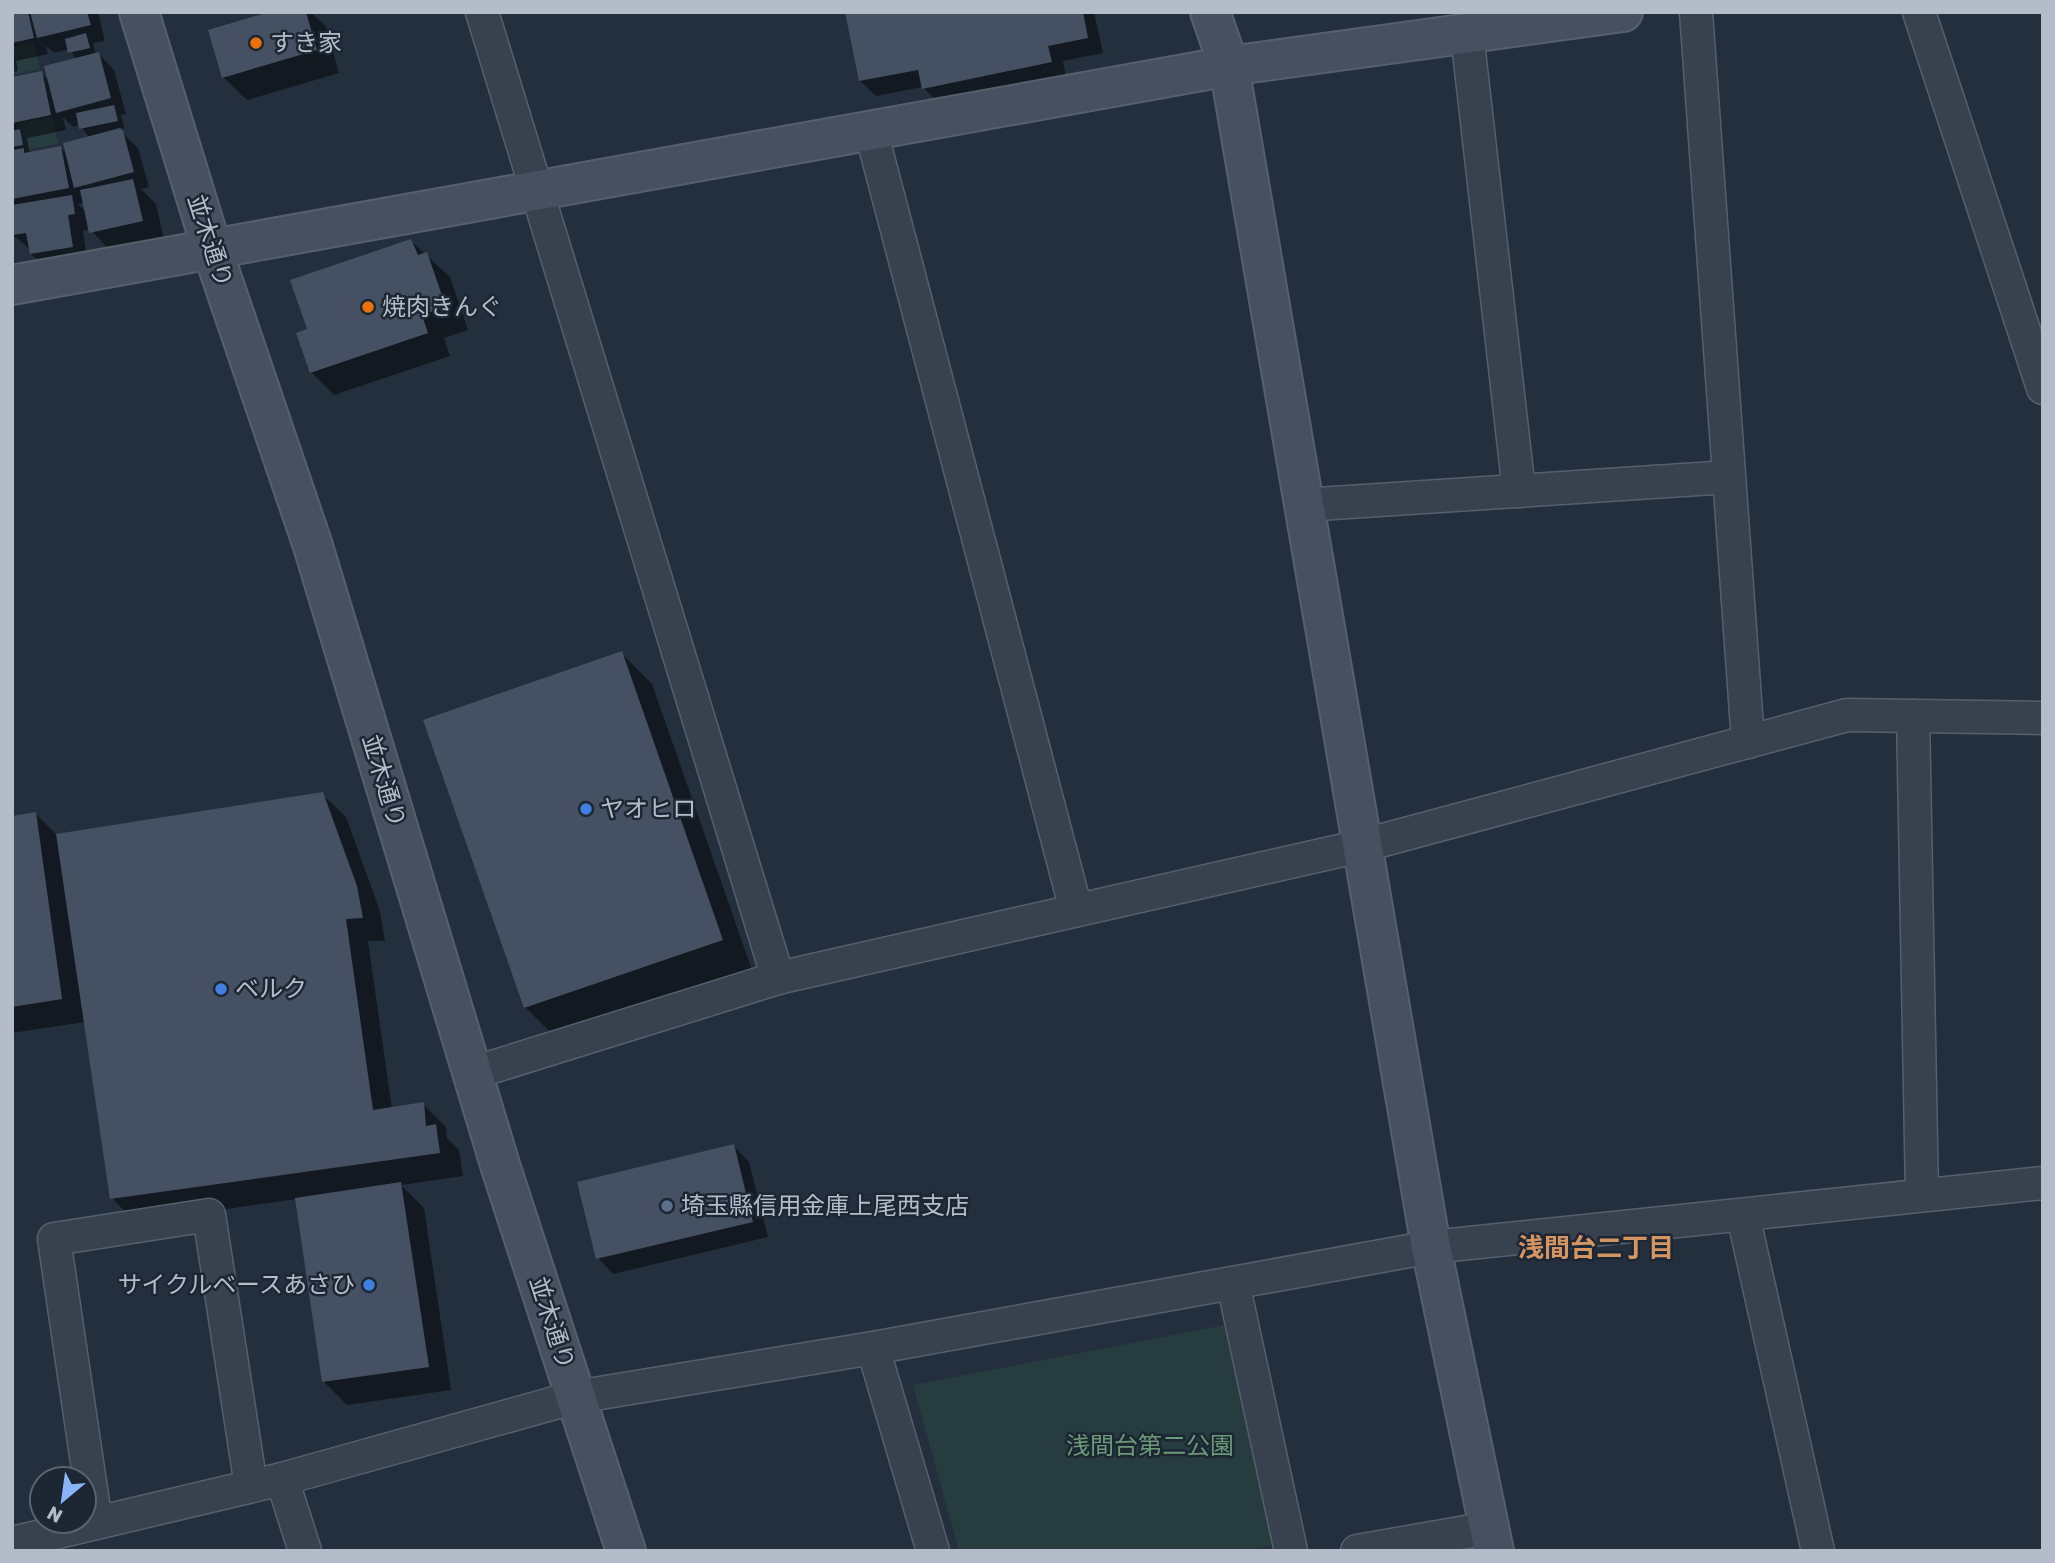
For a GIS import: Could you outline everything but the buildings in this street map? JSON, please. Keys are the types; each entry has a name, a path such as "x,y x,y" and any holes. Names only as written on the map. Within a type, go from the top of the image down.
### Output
{"street":[{"name":"並木通り","path":"139,12 212,249 313,545 473,1073 626,1551"},
{"path":"482,12 778,978"},
{"path":"1210,12 1228,66 1431,1247 1491,1539 1357,1551"},
{"path":"12,285 1228,66 1467,34 1567,16 1623,12"},
{"path":"1696,12 1748,742"},
{"path":"1919,12 2043,388"},
{"path":"1467,34 1519,491"},
{"path":"872,131 1076,910"},
{"path":"1303,505 1728,477"},
{"path":"473,1073 778,978 1361,846 1847,715 2043,718"},
{"path":"1913,716 1922,1195"},
{"path":"98,1523 282,1479 576,1397 873,1348 1431,1247 2043,1183"},
{"path":"87,1465 54,1239 209,1215 251,1486"},
{"path":"1743,1215 1818,1551"},
{"path":"1233,1283 1292,1551"},
{"path":"873,1348 933,1551"},
{"path":"282,1479 305,1551"},
{"path":"12,1543 46,1535"}],"green space":[{"path":"34,42 40,69 12,75 12,66 15,65 12,47"},
{"path":"53,117 58,144 26,150 20,123"},
{"name":"浅間台第二公園","path":"1230,1324 1278,1545 1241,1551 959,1551 913,1385"}],"place":[{"name":"すき家","path":"256,43"},
{"name":"焼肉きんぐ","path":"368,307"},
{"name":"ヤオヒロ","path":"586,809"},
{"name":"ベルク","path":"221,989"},
{"name":"埼玉縣信用金庫上尾西支店","path":"667,1206"},
{"name":"サイクルベースあさひ","path":"369,1285"}],"district":[{"name":"浅間台二丁目","path":"1596,1248"}]}
